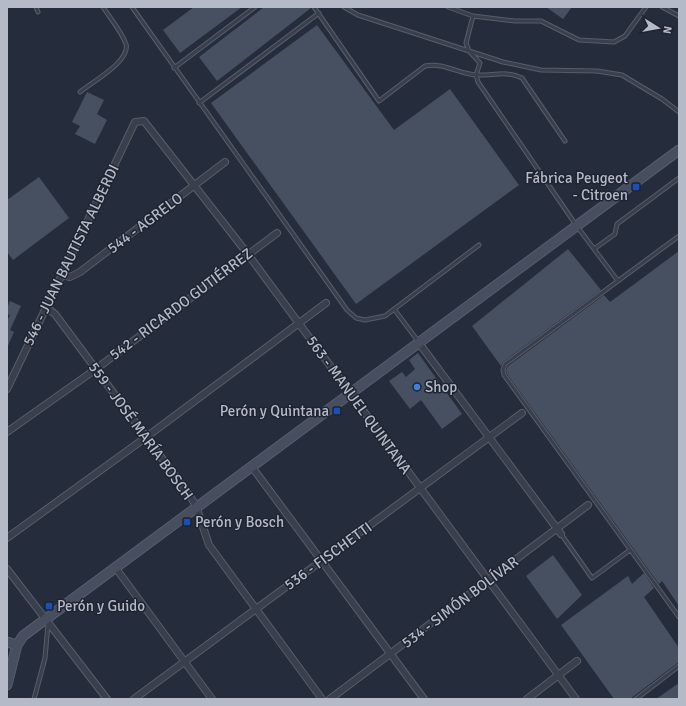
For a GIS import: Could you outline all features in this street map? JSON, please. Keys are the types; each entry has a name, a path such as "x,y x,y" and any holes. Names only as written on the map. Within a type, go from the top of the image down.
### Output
{"street":[{"name":"563 - MANUEL QUINTANA","path":"135,122 140,120 147,123 247,253 576,699"},
{"name":"546 - JUAN BAUTISTA ALBERDI","path":"7,389 135,122"},
{"path":"7,685 17,645 23,636 46,621 196,506 351,394 576,225 679,150"},
{"name":"544 - AGRELO","path":"62,274 70,277 80,272 225,162"},
{"name":"542 - RICARDO GUTIÉRREZ","path":"7,432 96,369 247,253 276,233"},
{"path":"7,538 146,438 326,303"},
{"name":"559 - JOSÉ MARÍA BOSCH","path":"46,307 55,314 190,496 196,506 209,545 322,699"},
{"path":"419,343 561,534"},
{"name":"536 - FISCHETTI","path":"134,699 522,413"},
{"path":"252,466 390,655 424,699"},
{"name":"534 - SIMÓN BOLÍVAR","path":"330,699 489,581 588,505"},
{"path":"115,567 212,699"},
{"path":"7,569 107,699"},
{"path":"7,642 17,645"},
{"path":"526,699 577,661"}],"lane":[{"path":"36,7 38,12"},
{"path":"80,92 120,62 126,51 125,41 103,7"},
{"path":"132,7 346,310 356,318 365,320 380,318 479,245"},
{"path":"174,68 255,7"},
{"path":"314,7 379,101 425,66 433,64 476,75 504,73 514,74 522,78 565,141"},
{"path":"344,7 358,15 503,62 541,70 597,71 622,75 679,112"},
{"path":"448,7 473,16 542,21 579,40 614,42 625,36 646,7"},
{"path":"662,7 679,16"},
{"path":"199,103 319,13"},
{"path":"473,16 466,43 469,51 480,63 476,75 478,82 576,225 618,281"},
{"path":"594,249 615,234 617,224 679,178"},
{"path":"679,236 505,364 503,370 504,375 679,617"},
{"path":"394,309 419,343"},
{"path":"561,534 592,578 630,550"},
{"path":"34,699 45,658 46,621"},
{"path":"636,699 679,666"}],"building":[{"path":"194,7 242,7 180,53 163,30"},
{"path":"264,7 311,8 217,81 199,57"},
{"path":"546,7 572,7 563,19"},
{"path":"317,25 394,130 450,89 519,185 356,304 211,103"},
{"path":"87,92 104,100 97,114 107,120 95,144 75,134 80,126 72,122"},
{"path":"39,177 69,218 13,260 7,252 7,200"},
{"path":"568,249 601,290 503,362 501,366 472,326"},
{"path":"679,251 679,606 662,581 659,584 507,374 506,370 508,366 604,295 610,302"},
{"path":"10,301 21,306 10,330 14,332 7,348 7,321 10,315 7,314 7,308"},
{"path":"418,353 462,414 442,429 421,400 410,409 389,381 402,372 406,377 415,369 409,360"},
{"path":"553,555 582,595 557,619 526,576"},
{"path":"644,573 654,588 644,597 679,648 679,662 630,699 614,699 561,625 628,576 632,584"},
{"path":"679,683 679,699 656,699"}],"place":[{"name":"Fábrica Peugeot - Citroen","path":"636,187"},
{"name":"Shop","path":"417,387"},
{"name":"Perón y Quintana","path":"337,411"},
{"name":"Perón y Bosch","path":"187,522"},
{"name":"Perón y Guido","path":"49,606"}]}
